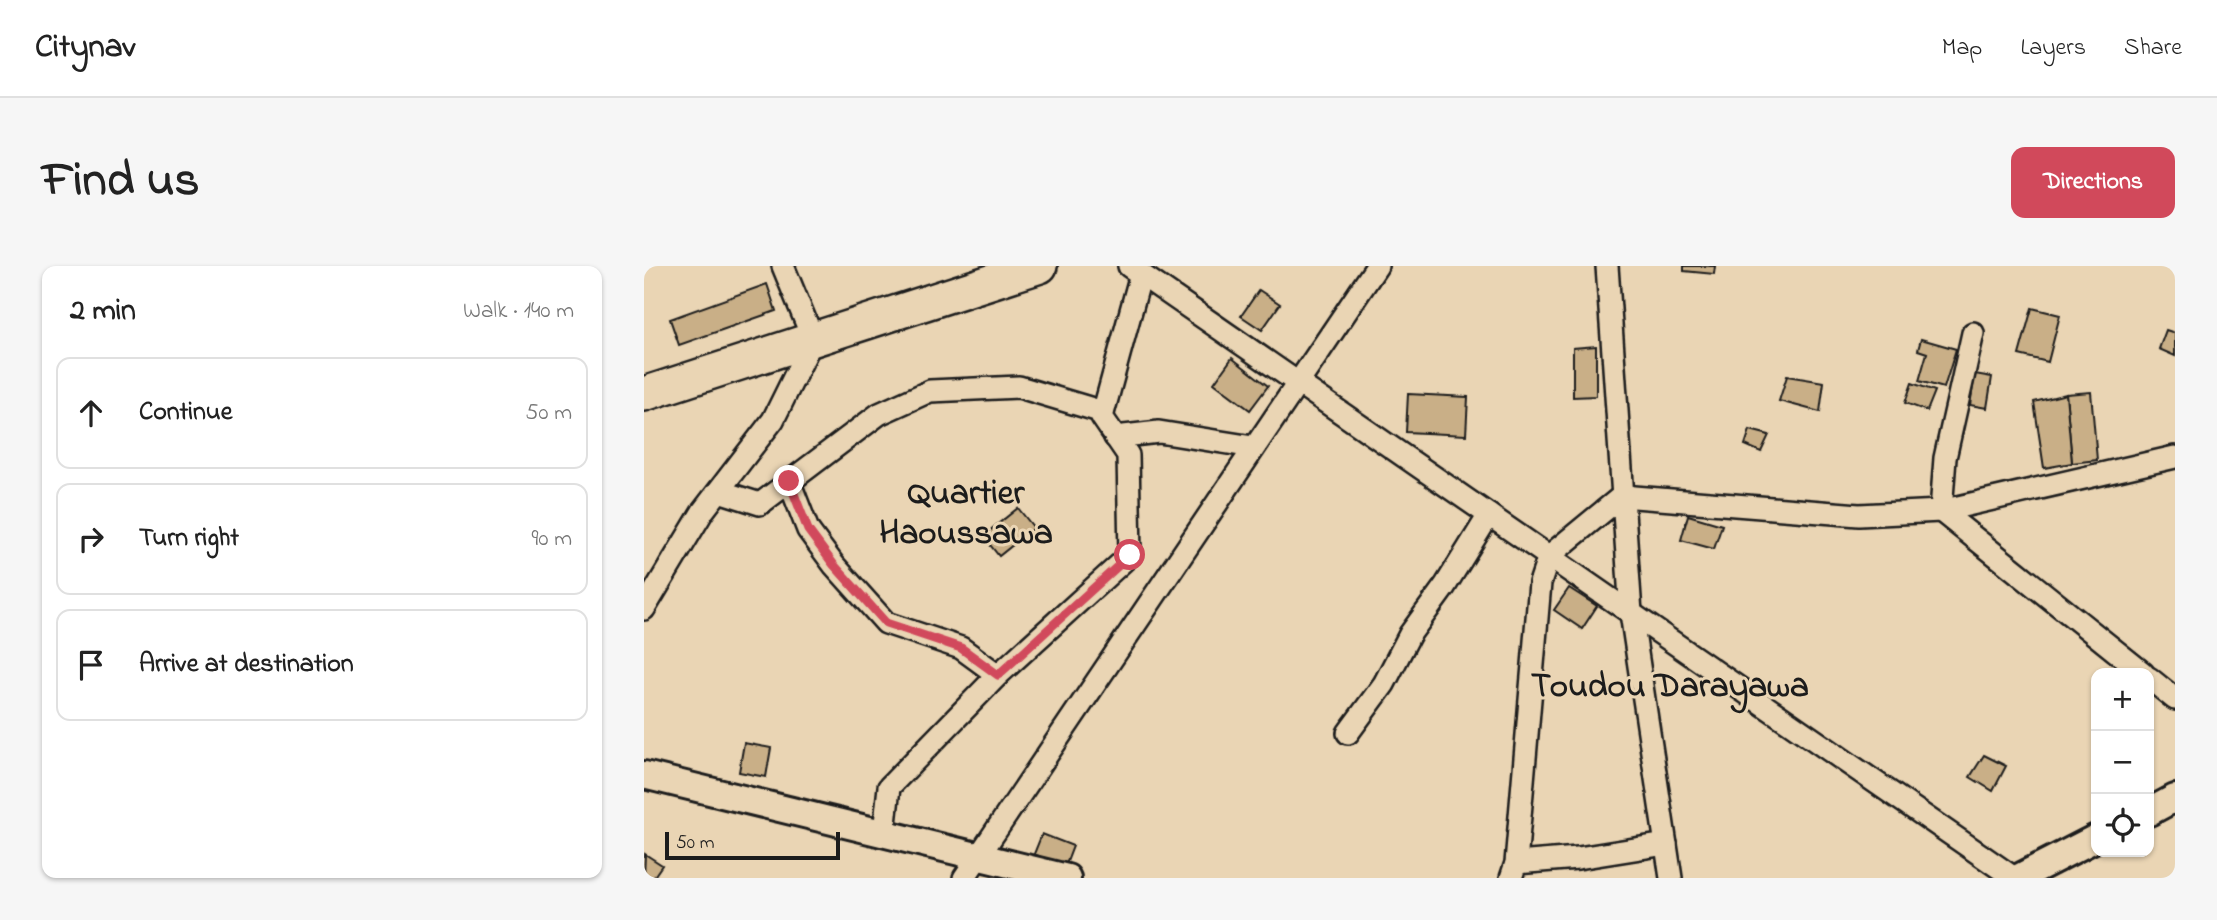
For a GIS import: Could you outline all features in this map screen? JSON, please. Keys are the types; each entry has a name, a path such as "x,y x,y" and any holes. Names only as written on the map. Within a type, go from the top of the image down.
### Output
{"main road":[{"path":"644,394 1040,266"}],"street":[{"path":"644,609 703,511 773,420 813,339 783,266"},
{"path":"964,878 1377,266"},
{"path":"1607,266 1631,613 1671,878"},
{"path":"884,833 889,788 998,675 1130,555 1128,454 1102,417 1135,270 2016,878 2091,840"},
{"path":"1941,511 1945,458 1973,333"},
{"path":"719,491 760,504 879,414 930,391 1019,387 1103,412"},
{"path":"1115,437 1159,432 1254,447"},
{"path":"1666,844 1514,871 1540,583 1549,556 1622,496 1859,515 1941,511 2175,457"},
{"path":"789,481 808,530 834,565 886,623 961,648 998,675"},
{"path":"1941,511 2137,668"},
{"path":"1348,733 1384,684 1410,634 1445,586 1489,514"},
{"path":"2154,682 2175,699"},
{"path":"644,775 979,856 1019,872 1067,878"},
{"path":"2154,809 2175,798"}],"building":[{"path":"1684,266 1715,266 1714,274 1684,271"},
{"path":"767,284 776,311 679,345 670,319"},
{"path":"1259,290 1280,304 1262,330 1241,316"},
{"path":"2032,308 2060,315 2048,362 2019,355"},
{"path":"2166,330 2175,333 2175,356 2159,349"},
{"path":"1921,339 1956,349 1944,388 1919,381 1927,353 1918,350"},
{"path":"1596,346 1596,396 1573,397 1573,348"},
{"path":"1232,358 1268,386 1250,410 1214,383"},
{"path":"1975,374 1992,377 1987,408 1970,405"},
{"path":"1787,376 1824,382 1820,412 1779,401"},
{"path":"1912,383 1935,391 1927,411 1905,403"},
{"path":"2091,392 2097,460 2072,463 2066,394"},
{"path":"1408,394 1468,397 1466,435 1406,432"},
{"path":"2066,394 2072,463 2044,468 2034,402"},
{"path":"1750,430 1769,435 1761,452 1745,445"},
{"path":"1018,508 1034,528 999,556 983,536"},
{"path":"1688,515 1722,525 1714,549 1681,540"},
{"path":"1569,588 1597,606 1582,629 1554,610"},
{"path":"744,743 771,748 766,777 739,772"},
{"path":"1984,755 2006,766 1993,791 1970,777"},
{"path":"1042,834 1073,846 1065,867 1034,854"},
{"path":"645,854 662,865 653,878 644,878"}],"district":[{"name":"Quartier Haoussawa","path":"966,511"},
{"name":"Toudou Darayawa","path":"1670,684"}],"route":[{"path":"789,481 808,530 834,565 886,623 961,648 998,675 1130,555"}]}
